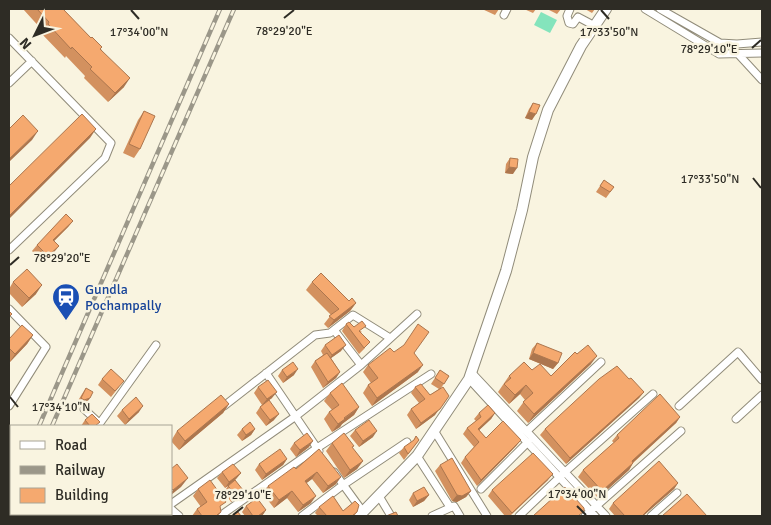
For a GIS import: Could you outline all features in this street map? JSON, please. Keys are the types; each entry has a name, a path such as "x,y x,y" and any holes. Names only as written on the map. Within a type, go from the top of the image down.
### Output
{"main road":[{"path":"361,514 417,456 435,432 470,375 506,270 522,210 533,157 548,110 569,68 606,9"}],"street":[{"path":"570,9 566,16 569,23 574,23 578,17 595,26"},
{"path":"645,9 719,54 762,53"},
{"path":"660,9 720,43 762,42"},
{"path":"9,38 111,143 106,158 9,250"},
{"path":"739,55 762,80"},
{"path":"9,83 32,61"},
{"path":"9,309 46,347 9,406"},
{"path":"172,503 296,416 360,365 417,314"},
{"path":"224,406 315,335 330,333 352,315 390,338"},
{"path":"334,330 360,365"},
{"path":"84,409 101,425 156,345"},
{"path":"679,406 738,352 762,380"},
{"path":"527,431 601,362"},
{"path":"266,373 322,455"},
{"path":"220,516 317,448 430,374"},
{"path":"470,375 527,431 590,514 596,506 681,430"},
{"path":"470,375 528,442 606,516"},
{"path":"519,516 653,394"},
{"path":"736,419 762,395"},
{"path":"435,432 487,516"},
{"path":"302,516 343,485 407,442"},
{"path":"481,489 528,442"},
{"path":"417,456 450,508"},
{"path":"328,462 361,514"},
{"path":"651,516 677,493"},
{"path":"379,496 391,516"},
{"path":"432,516 454,506 460,516"}],"green space":[{"path":"541,12 557,20 550,33 534,25"}],"building":[{"path":"37,9 63,9 102,47 100,49 130,78 115,93 90,69 92,67 72,47 71,49"},
{"path":"533,103 540,105 536,114 529,112"},
{"path":"144,111 155,116 140,149 129,144"},
{"path":"82,114 96,129 9,216 9,186"},
{"path":"23,115 38,131 9,159 9,129"},
{"path":"510,158 518,159 517,168 509,167"},
{"path":"604,180 614,187 610,192 600,186"},
{"path":"66,214 73,221 53,240 59,246 48,256 37,245"},
{"path":"27,269 42,285 29,298 13,282"},
{"path":"321,273 349,301 352,298 356,303 334,320 329,316 339,309 312,282"},
{"path":"362,321 366,326 359,331 370,342 364,348 346,324 349,322 354,327"},
{"path":"418,324 429,332 414,353 423,365 377,398 368,385 378,378 368,365 390,348 394,352 404,345"},
{"path":"22,325 33,335 15,354 9,348 9,339"},
{"path":"339,335 346,345 332,355 325,345"},
{"path":"537,343 562,353 558,363 533,353"},
{"path":"588,345 597,356 534,414 523,402 533,393 526,385 515,395 504,384 511,378 509,376 524,362 532,370 540,364 551,376 575,352 577,354"},
{"path":"327,353 340,372 328,382 315,361"},
{"path":"293,362 298,369 287,377 282,370"},
{"path":"617,366 644,392 570,458 545,429 599,379"},
{"path":"111,369 124,381 115,391 102,379"},
{"path":"440,370 449,376 444,384 435,378"},
{"path":"268,380 277,392 267,399 258,387"},
{"path":"342,383 359,407 338,424 329,412 339,405 330,393"},
{"path":"421,384 430,395 443,387 449,396 440,409 421,423 411,409 425,399 415,387"},
{"path":"86,388 93,392 90,398 84,400 81,398"},
{"path":"660,394 680,417 602,491 583,470 619,438 617,435"},
{"path":"221,395 229,404 185,441 177,431"},
{"path":"136,397 143,406 129,419 122,410"},
{"path":"269,400 279,414 270,420 260,407"},
{"path":"488,405 495,413 478,429 486,438 503,421 521,440 481,480 465,457 479,442 467,428 481,417 479,413"},
{"path":"92,414 100,422 96,425 89,425 85,420"},
{"path":"369,420 377,431 363,441 355,430"},
{"path":"250,422 255,429 246,435 242,429"},
{"path":"307,433 313,441 300,450 294,443"},
{"path":"344,433 363,461 350,470 332,443"},
{"path":"416,436 419,440 408,454 404,447 414,440"},
{"path":"280,449 287,459 266,474 259,464"},
{"path":"319,449 341,477 328,486 317,472 305,481 316,496 303,505 292,491 279,500 268,486 294,467 296,469"},
{"path":"533,453 553,474 512,513 492,490"},
{"path":"452,458 471,491 462,496 457,495 440,465"},
{"path":"659,461 678,483 642,516 625,516 613,503"},
{"path":"177,464 188,478 173,490 172,489 172,468"},
{"path":"233,464 241,473 229,482 222,472"},
{"path":"210,480 226,502 220,506 221,512 218,516 202,516 197,509 207,502 198,489"},
{"path":"235,480 243,490 236,495 228,486"},
{"path":"424,487 429,495 417,501 413,493"},
{"path":"565,487 584,508 584,511 578,516 533,516"},
{"path":"687,494 707,516 662,516"},
{"path":"333,496 343,511 355,501 359,505 357,512 352,516 327,516 319,507"},
{"path":"257,498 266,510 258,516 253,516 246,506"},
{"path":"238,512 241,516 231,516"},
{"path":"396,512 398,516 386,516"}],"railway":[{"path":"39,425 220,9"},
{"path":"52,425 234,9"}],"place":[{"name":"Gundla Pochampally","path":"66,321"}]}
